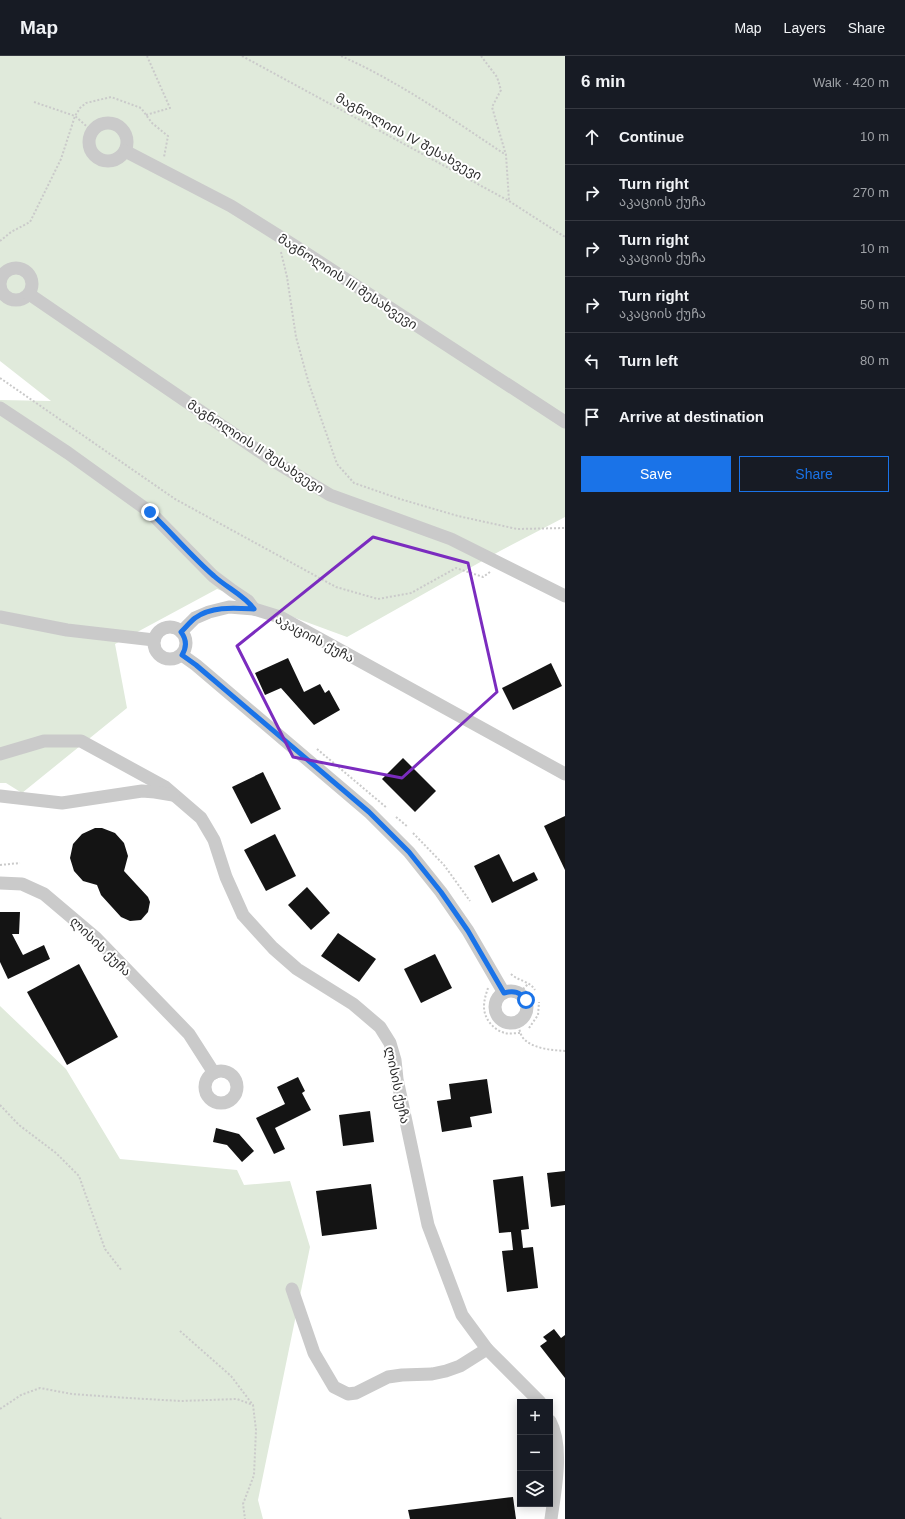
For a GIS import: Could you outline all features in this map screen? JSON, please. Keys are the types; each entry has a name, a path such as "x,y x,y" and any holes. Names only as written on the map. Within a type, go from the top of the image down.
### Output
{"street":[{"path":"102,124 115,124 124,133 127,145 125,151 116,159 110,161 98,158 93,154 89,143 92,131 102,124"},
{"name":"მაგნოლიის III შესახვევი","path":"125,151 231,206 565,422"},
{"path":"11,269 21,269 29,275 32,285 28,294 19,300 9,298 2,290 0,279 11,269"},
{"name":"მაგნოლიის II შესახვევი","path":"28,294 272,460 330,495 451,538 565,596"},
{"path":"0,408 68,453 150,512 213,576 248,601 254,609"},
{"name":"აკაციის ქუჩა","path":"181,632 195,618 209,612 229,607 254,609 280,617 565,774"},
{"path":"0,617 67,630 154,640"},
{"path":"174,627 181,632 184,636 186,646 182,655 171,660 159,656 155,652 153,646 158,632 165,628 174,627"},
{"path":"182,655 196,665 369,812 409,852 441,892 459,918 504,993"},
{"name":"ლისის ქუჩა","path":"0,754 44,741 81,741 122,762 165,787 201,818 214,840 226,877 243,915 273,948 297,969 353,1004 380,1027 390,1043 395,1060 397,1078 428,1225 462,1315 487,1349 537,1399"},
{"name":"ლისის ქუჩა","path":"0,796 62,803 142,791 175,796"},
{"name":"ლისის ქუჩა","path":"0,883 22,884 44,894 96,938 189,1034 214,1073"},
{"path":"514,991 523,996 526,1000 527,1011 522,1020 522,1028 507,1023 498,1017 495,1006 500,996 504,993 514,991"},
{"path":"292,1289 314,1353 334,1387 348,1394 356,1393 388,1377 432,1374 446,1371 460,1366 487,1349"},
{"path":"551,1519 558,1462 553,1426"}],"path":[{"path":"146,115 170,108 147,56"},
{"name":"მაგნოლიის IV შესახვევი","path":"242,56 509,200 565,237"},
{"path":"342,56 432,106 506,155"},
{"path":"481,56 497,77 501,90 492,107 506,155 509,200"},
{"path":"0,241 11,232 30,222 61,159 75,116 80,108 86,103 111,97 141,108 152,123 168,136 161,170"},
{"path":"34,102 75,116 92,131"},
{"path":"277,235 287,277 296,337 309,384 337,464 354,483 400,499 458,516 517,529 565,528"},
{"path":"0,378 175,499 336,587 378,599 411,593 456,568 483,576 492,571 494,561"},
{"path":"317,749 387,808"},
{"path":"396,817 408,828"},
{"path":"414,833 444,864 470,901"},
{"path":"0,865 20,863"},
{"path":"511,974 535,990"},
{"path":"523,989 528,984"},
{"path":"487,986 484,1008 486,1017 497,1029 505,1033 522,1028 538,1015 539,1002"},
{"path":"522,1028 524,1040 535,1046 565,1051"},
{"path":"0,1105 19,1125 56,1153 79,1176 105,1249 122,1271"},
{"path":"180,1331 231,1376 252,1405 256,1430 254,1475 243,1504 245,1519"},
{"path":"0,1408 21,1395 40,1388 72,1394 181,1401 236,1399 252,1405"}],"highlighted area":[{"path":"373,537 468,563 497,692 402,778 293,757 237,646"}],"green space":[{"path":"0,56 565,56 565,517 500,551 347,637 217,589 115,644 127,708 22,793 6,783 0,783 0,400 51,401 0,361"},
{"path":"0,1006 66,1069 120,1159 237,1170 244,1185 290,1181 310,1247 258,1500 263,1519 0,1519"}],"building":[{"path":"288,658 304,692 320,684 325,693 329,690 340,710 314,725 281,688 265,695 255,673"},
{"path":"551,663 562,686 513,710 502,688"},
{"path":"403,758 436,791 415,812 382,779"},
{"path":"263,772 281,809 251,824 232,787"},
{"path":"565,816 565,870 544,826"},
{"path":"95,828 102,828 115,833 124,843 128,856 124,871 148,897 150,902 148,912 141,920 130,921 121,917 101,895 97,885 83,881 74,871 70,858 73,844 82,834"},
{"path":"275,834 296,876 266,891 244,850"},
{"path":"499,854 513,882 534,872 538,880 492,903 474,866"},
{"path":"307,887 330,913 311,930 288,905"},
{"path":"0,912 20,912 19,934 12,934 23,955 44,945 50,959 8,979 0,962"},
{"path":"338,933 376,959 359,982 321,956"},
{"path":"435,954 452,988 421,1003 404,969"},
{"path":"79,964 118,1037 67,1065 27,992"},
{"path":"298,1077 305,1091 302,1093 311,1110 275,1128 285,1149 274,1154 256,1118 285,1104 277,1087"},
{"path":"487,1079 492,1113 470,1117 472,1127 442,1132 437,1101 451,1099 449,1084"},
{"path":"370,1111 374,1142 343,1146 339,1115"},
{"path":"216,1128 239,1134 254,1151 242,1162 227,1145 213,1142"},
{"path":"565,1171 565,1205 551,1207 547,1173"},
{"path":"523,1176 529,1229 521,1230 523,1248 533,1247 538,1288 507,1292 502,1251 513,1250 511,1232 499,1233 493,1180"},
{"path":"371,1184 377,1229 322,1236 316,1191"},
{"path":"554,1329 561,1338 565,1335 565,1378 540,1346 547,1341 543,1337"},
{"path":"513,1497 516,1519 410,1519 408,1510"}],"route":[{"path":"150,512 213,576 248,601 254,609 229,607 209,612 195,618 181,632 186,640 186,646 182,655 196,665 369,812 409,852 441,892 468,931 504,993 514,991 523,996 526,1000"}]}
